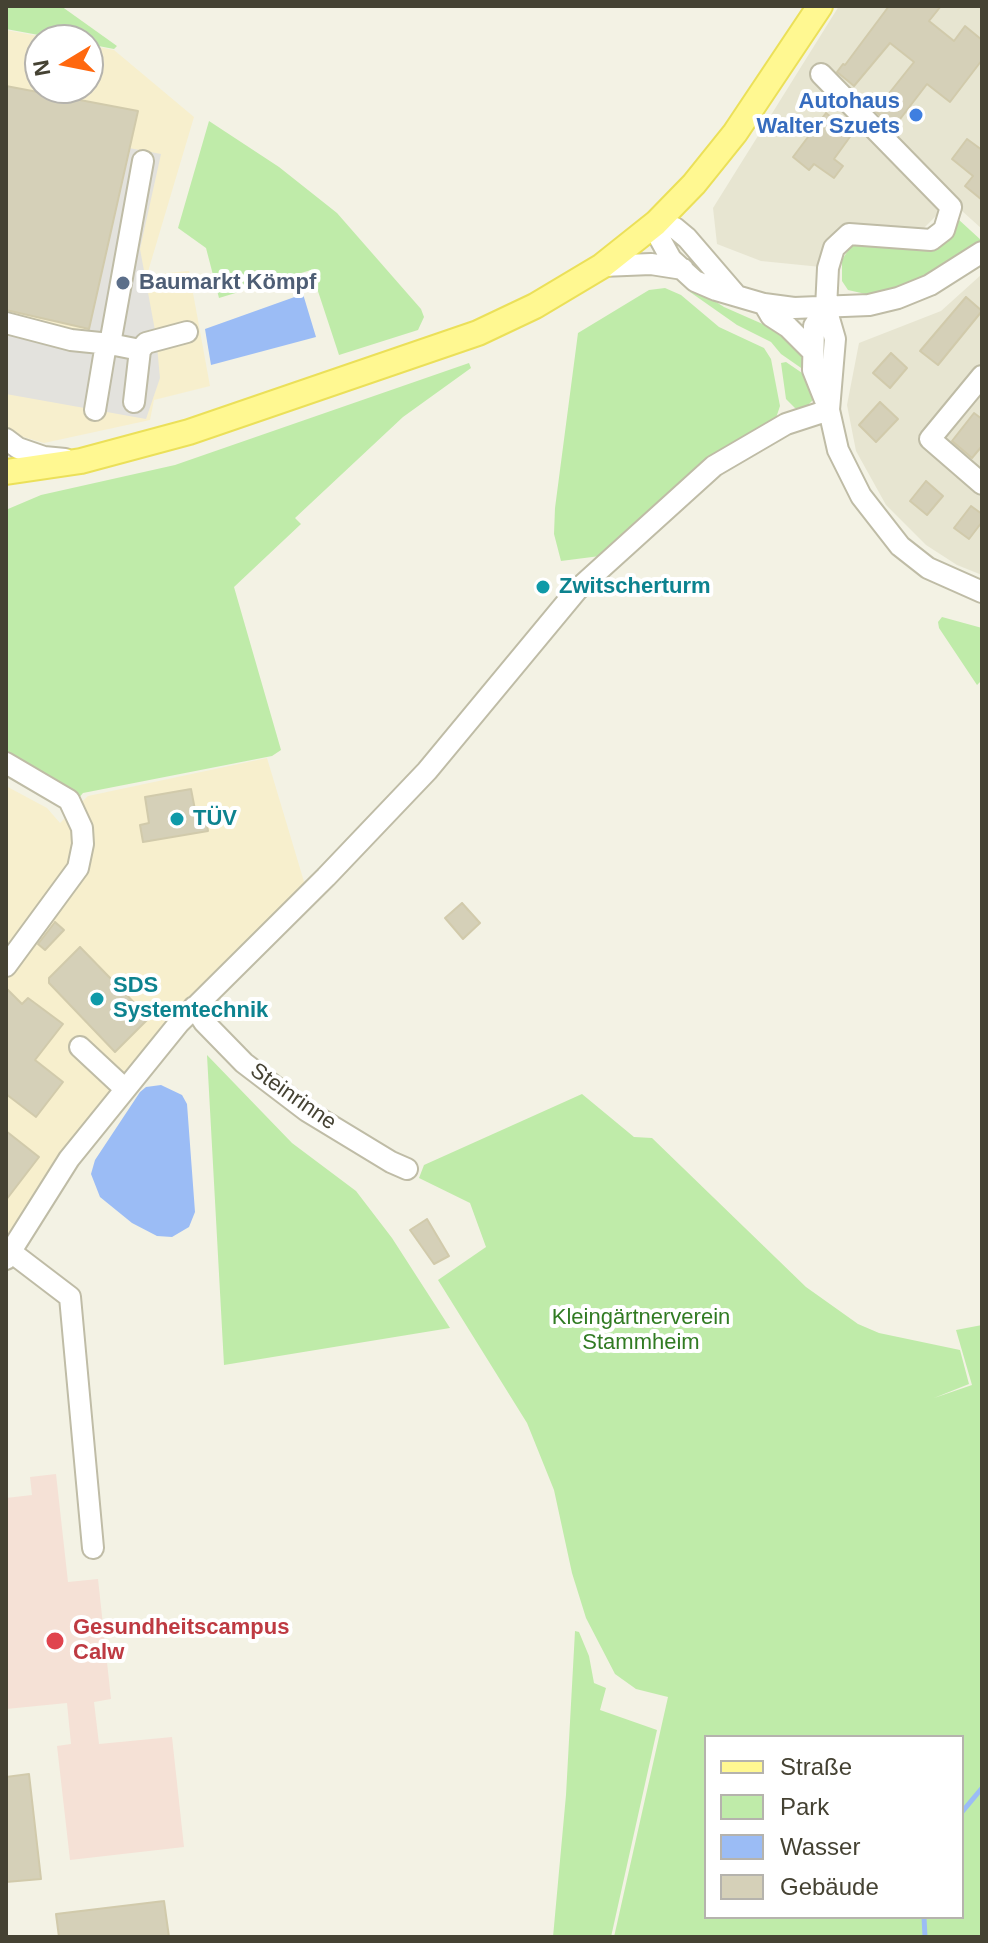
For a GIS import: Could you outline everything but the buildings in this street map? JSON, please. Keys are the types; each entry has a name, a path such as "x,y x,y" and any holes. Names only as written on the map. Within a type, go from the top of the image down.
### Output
{"main road":[{"path":"6,472 81,461 189,432 478,333 535,306 602,266 656,223 694,184 735,133 820,6"}],"street":[{"path":"821,74 951,207 944,230 931,240 849,234 834,248 828,268 826,308 835,339 829,410"},
{"path":"95,410 143,161"},
{"path":"656,223 665,249 695,281 764,304 826,308 869,305 930,285 982,252"},
{"path":"656,223 675,228 687,238 736,295"},
{"path":"602,266 651,264 683,269"},
{"path":"764,304 771,316 788,327 811,350"},
{"path":"826,308 814,326 811,350 813,370 829,410 838,450 861,496 900,546 928,568 982,592"},
{"path":"6,323 71,340 140,350"},
{"path":"134,402 140,350 146,343 187,332"},
{"path":"982,376 930,439 982,484"},
{"path":"93,1548 70,1297 9,1256 69,1159 124,1088 194,1007 326,877 427,771 577,590 714,466 786,424 829,410"},
{"path":"6,439 18,448 44,457 81,461"},
{"path":"6,763 69,800 82,828 83,844 78,868 6,966"},
{"name":"Steinrinne","path":"194,1007 204,1022 244,1063 307,1111 407,1169"},
{"path":"80,1047 124,1088"}],"shaded area":[{"path":"839,6 982,6 982,229 951,201 922,230 848,224 830,236 821,267 761,261 717,244 713,208"},
{"path":"6,30 24,33 24,104 104,104 104,48 114,50 194,117 147,275 189,271 210,386 154,400 150,420 44,443 6,432"},
{"name":"Baumarkt Kömpf","path":"129,148 161,154 140,249 156,336 160,378 146,419 6,394 6,316 88,333"},
{"path":"982,274 982,575 957,565 926,545 886,505 856,451 847,405 859,343 941,311"},
{"path":"267,758 305,885 6,1244 6,786 47,808 60,823 88,796"},
{"name":"Gesundheitscampus Calw","path":"56,1474 68,1582 98,1579 111,1699 94,1702 99,1744 172,1737 184,1847 70,1860 57,1746 71,1744 67,1703 6,1709 6,1498 32,1495 30,1477"}],"green space":[{"path":"6,6 61,6 86,24 24,24 24,32 6,29"},
{"path":"104,37 117,46 114,49 104,47"},
{"path":"209,121 279,167 337,213 421,309 424,317 418,330 339,355 311,270 219,298 206,248 178,228"},
{"path":"958,219 982,241 939,270 902,286 870,295 848,290 842,281 842,260 850,247 861,243 952,233"},
{"path":"665,288 681,295 719,327 764,348 771,359 780,406 776,418 709,462 600,556 561,561 554,534 555,508 578,333 649,290"},
{"path":"696,289 724,307 774,329 796,343 804,353 804,370 781,354 771,342 737,325 690,292"},
{"path":"786,362 808,377 813,400 805,408 795,408 786,399 781,363"},
{"path":"469,363 471,368 403,417 295,518 301,524 234,587 281,750 272,756 83,793 77,800 56,781 6,752 8,509 41,495 175,465"},
{"path":"942,617 982,628 982,680 977,685 939,628 938,622"},
{"path":"207,1055 292,1143 356,1191 392,1238 450,1328 224,1365"},
{"name":"Kleingärtnerverein Stammheim","path":"582,1094 634,1137 652,1138 806,1287 858,1324 879,1333 960,1350 969,1384 934,1398 972,1385 956,1330 982,1325 982,1937 614,1937 668,1697 636,1689 615,1674 586,1618 572,1573 554,1490 527,1423 438,1280 486,1247 470,1203 419,1178 424,1165"},
{"path":"575,1631 579,1632 589,1656 594,1683 606,1688 600,1710 657,1730 611,1937 553,1937 566,1795"}],"water":[{"path":"303,294 316,337 211,365 205,329"},
{"path":"161,1085 182,1095 187,1104 195,1212 189,1227 172,1237 157,1236 132,1223 100,1197 91,1174 95,1160 140,1092 146,1087"}],"waterway":[{"path":"964,1810 982,1788"},
{"path":"924,1919 925,1937"}],"place":[{"name":"Autohaus Walter Szuets","path":"916,115"},
{"name":"Baumarkt Kömpf","path":"123,283"},
{"name":"Zwitscherturm","path":"543,587"},
{"name":"TÜV","path":"177,819"},
{"name":"SDS Systemtechnik","path":"97,999"},
{"name":"Gesundheitscampus Calw","path":"55,1641"}]}
